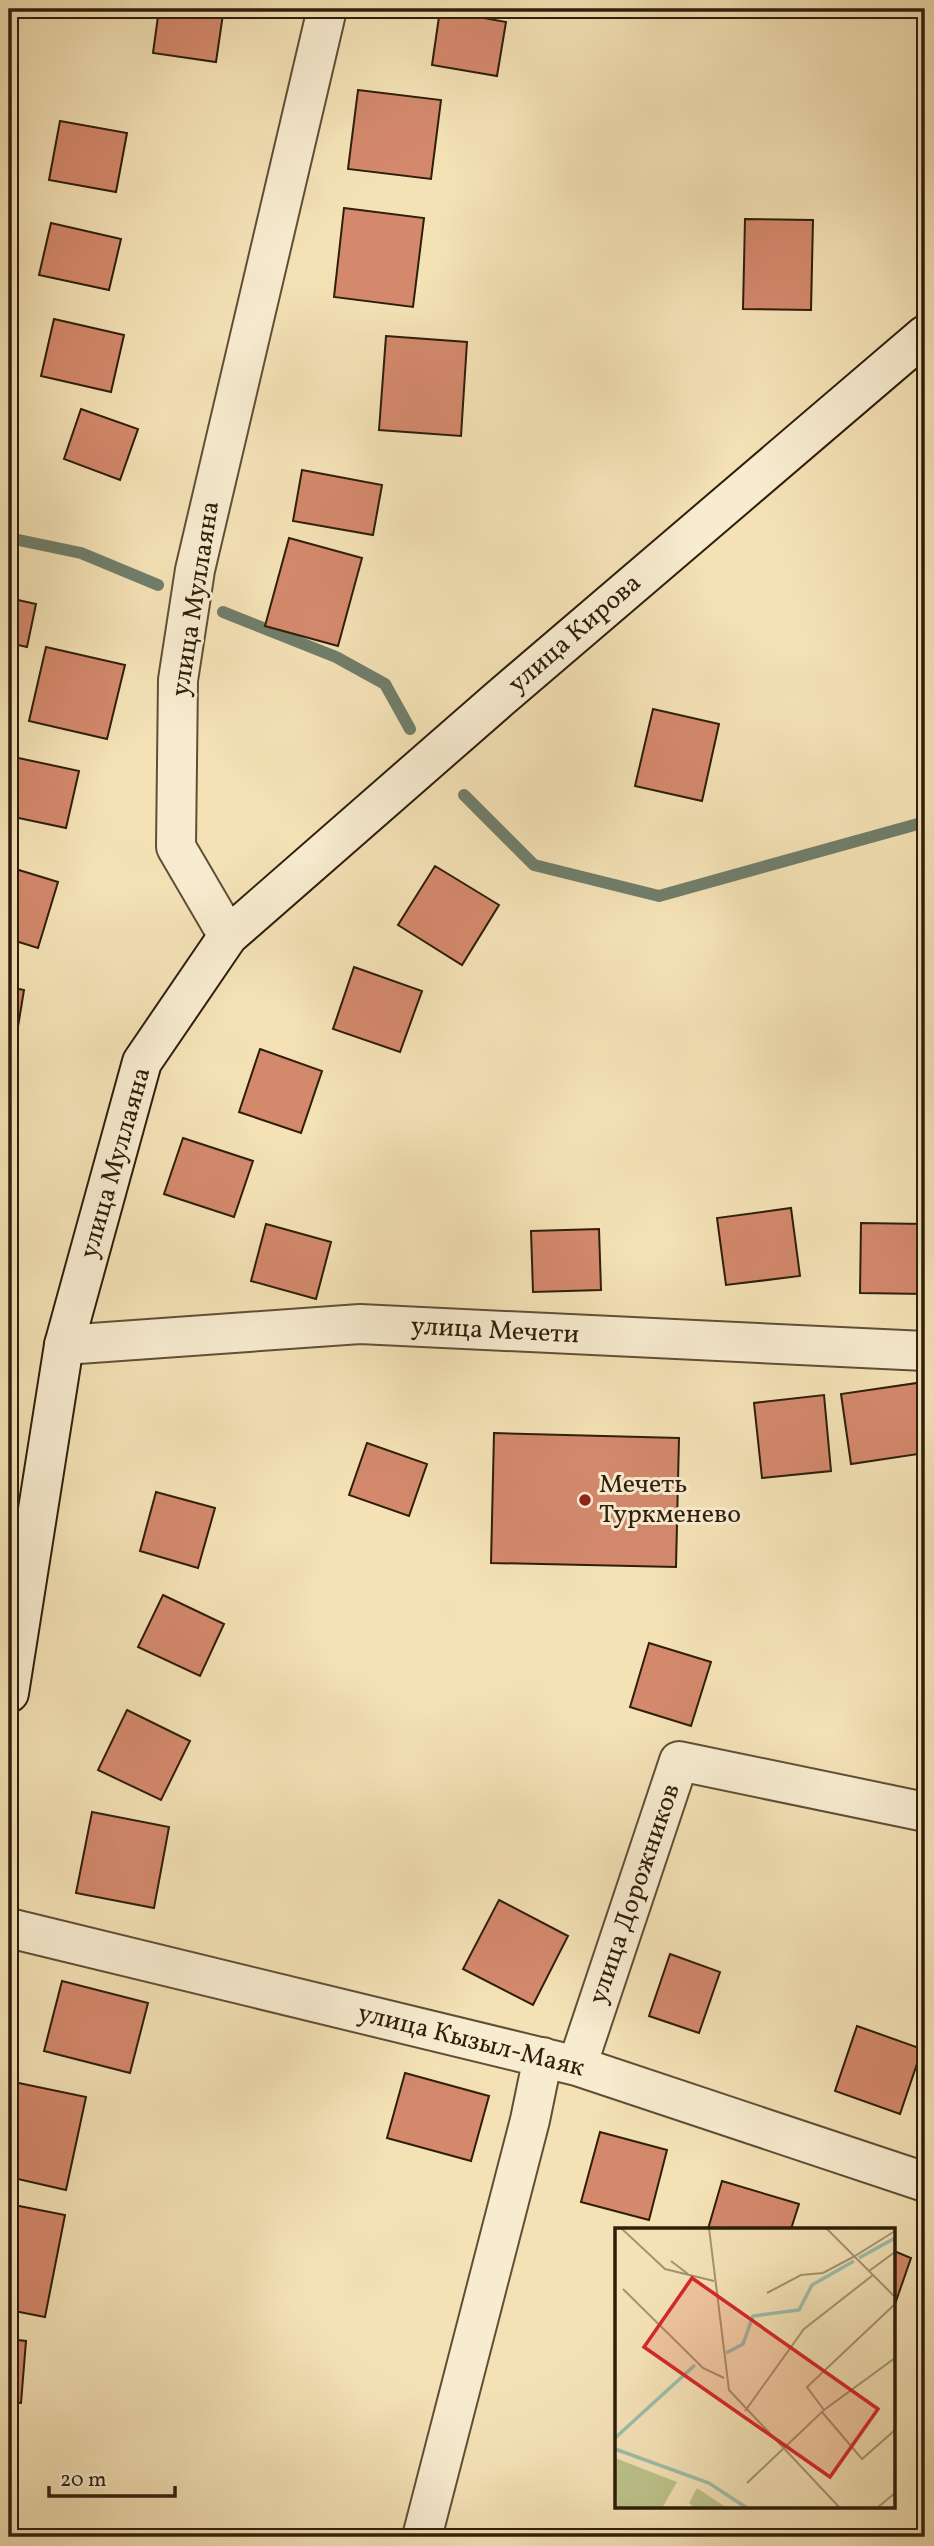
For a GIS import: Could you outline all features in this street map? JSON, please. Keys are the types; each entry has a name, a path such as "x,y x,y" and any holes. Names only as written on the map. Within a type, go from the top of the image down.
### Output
{"street":[{"name":"улица Муллаяна","path":"9,1693 64,1345 142,1062 228,936 176,848 178,680 195,570 327,9"},
{"name":"улица Кирова","path":"228,936 498,700 925,335"},
{"name":"улица Мечети","path":"64,1345 360,1324 925,1351"},
{"name":"улица Дорожников","path":"422,2537 530,2120 560,2062 679,1761 925,1812"},
{"name":"улица Кызыл-Маяк","path":"9,1928 560,2062 925,2182"}],"building":[{"path":"159,9 188,9 223,14 216,62 153,53"},
{"path":"440,10 506,22 497,76 432,65"},
{"path":"358,90 441,100 431,179 348,169"},
{"path":"60,121 127,133 116,192 49,180"},
{"path":"344,208 424,218 413,307 334,297"},
{"path":"745,219 813,220 811,310 743,309"},
{"path":"51,223 121,239 109,290 39,275"},
{"path":"54,319 124,335 111,392 41,376"},
{"path":"386,336 467,342 461,436 379,430"},
{"path":"81,409 138,429 120,480 64,459"},
{"path":"302,470 382,485 373,535 293,521"},
{"path":"289,538 362,558 338,646 265,626"},
{"path":"9,598 36,604 27,647 9,643"},
{"path":"46,647 125,665 107,739 29,721"},
{"path":"653,709 719,724 702,801 635,786"},
{"path":"9,756 79,771 66,828 9,816"},
{"path":"435,866 499,905 462,965 398,925"},
{"path":"9,867 58,882 38,948 9,939"},
{"path":"354,967 422,991 400,1052 333,1029"},
{"path":"9,987 24,990 13,1057 9,1056"},
{"path":"260,1049 322,1071 301,1133 239,1112"},
{"path":"183,1138 253,1161 234,1217 164,1194"},
{"path":"791,1208 800,1276 726,1285 717,1218"},
{"path":"861,1223 925,1224 925,1294 860,1293"},
{"path":"266,1224 331,1242 316,1299 251,1281"},
{"path":"599,1229 601,1290 533,1292 531,1231"},
{"path":"917,1383 925,1453 851,1464 841,1394"},
{"path":"824,1395 831,1471 762,1478 754,1403"},
{"name":"Мечеть Туркменево","path":"494,1433 679,1438 676,1567 491,1563"},
{"path":"367,1443 427,1464 409,1516 349,1495"},
{"path":"156,1492 215,1508 198,1568 140,1551"},
{"path":"163,1595 224,1624 200,1676 138,1647"},
{"path":"649,1643 711,1662 691,1726 630,1707"},
{"path":"127,1710 190,1741 161,1800 98,1770"},
{"path":"92,1812 169,1827 154,1908 76,1893"},
{"path":"499,1900 568,1936 533,2005 463,1969"},
{"path":"670,1954 720,1972 699,2033 649,2016"},
{"path":"62,1981 148,2003 130,2073 44,2051"},
{"path":"857,2026 922,2049 900,2114 835,2091"},
{"path":"405,2073 489,2096 471,2161 387,2138"},
{"path":"9,2081 86,2097 66,2190 9,2177"},
{"path":"600,2132 667,2150 649,2220 581,2202"},
{"path":"722,2181 799,2204 791,2228 708,2228"},
{"path":"9,2204 65,2215 45,2317 9,2310"},
{"path":"895,2251 911,2258 895,2304"},
{"path":"9,2339 26,2341 21,2403 9,2402"}],"waterway":[{"path":"9,538 81,553 158,585"},
{"path":"223,612 336,657 385,684 410,729"},
{"path":"464,795 534,865 659,896 925,822"}],"place":[{"name":"Мечеть Туркменево","path":"585,1500"}]}
